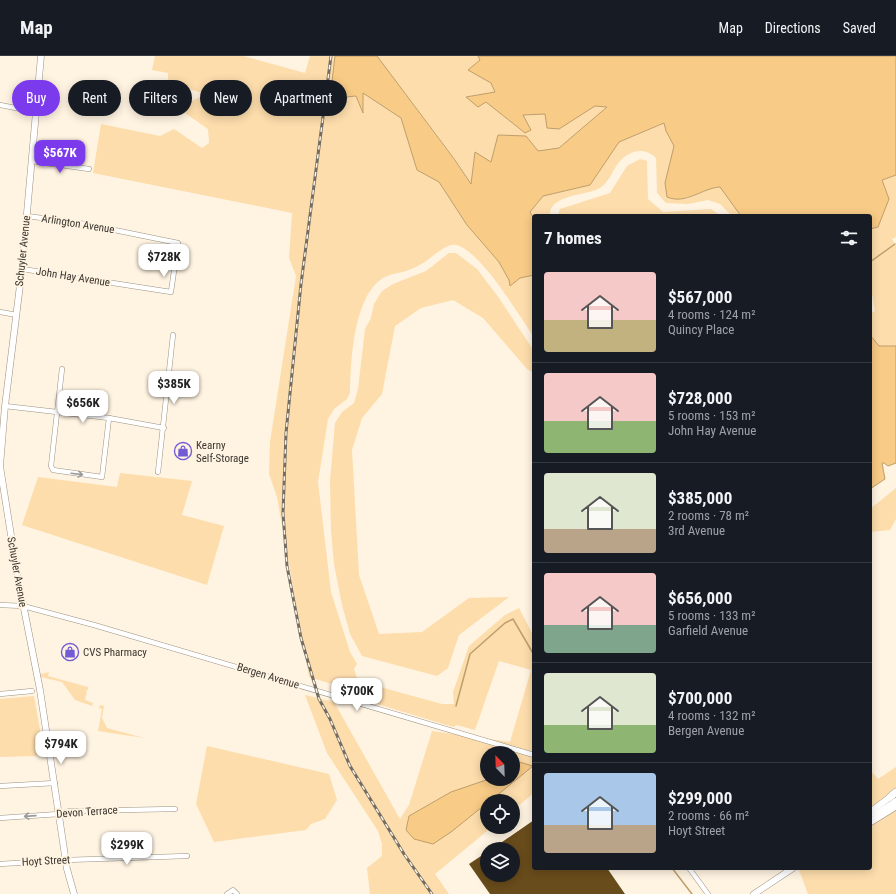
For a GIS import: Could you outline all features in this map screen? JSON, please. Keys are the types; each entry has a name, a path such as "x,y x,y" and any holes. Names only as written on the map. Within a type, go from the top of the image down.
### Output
{"highway":[{"path":"872,821 896,806"}],"main road":[{"name":"Schuyler Avenue","path":"39,80 41,56"},
{"name":"Schuyler Avenue","path":"36,116 22,268 0,458 1,475 55,784 66,860 74,894"},
{"path":"872,811 895,796"},
{"path":"872,817 895,796"},
{"path":"754,894 790,870"}],"street":[{"path":"0,105 12,107"},
{"path":"32,161 89,169"},
{"name":"Arlington Avenue","path":"27,216 85,224 178,243 171,292"},
{"name":"John Hay Avenue","path":"22,268 171,292"},
{"path":"0,312 17,315"},
{"path":"158,472 164,428 173,334"},
{"path":"62,369 51,466 53,470 102,477 108,418"},
{"path":"5,406 108,418 164,428"},
{"name":"Bergen Avenue","path":"0,605 23,606 218,661 532,754"},
{"path":"0,694 32,691"},
{"path":"0,786 55,784"},
{"name":"Devon Terrace","path":"0,818 59,814 70,811 175,809"},
{"name":"Hoyt Street","path":"0,864 187,856"},
{"path":"690,870 708,894"},
{"path":"227,894 233,890 237,894"}],"shaded area":[{"path":"155,56 243,56 305,73 310,56 335,56 332,80 260,80 260,116 347,116 347,97 356,96 362,111 362,92 401,118 417,170 439,182 467,225 499,262 509,280 510,286 520,278 532,275 532,334 499,285 467,250 457,245 444,248 427,261 413,268 383,278 373,287 365,299 356,331 351,364 350,393 347,399 334,409 328,419 318,482 331,592 350,652 357,664 354,669 358,681 442,704 454,704 453,692 469,646 505,615 519,608 532,633 532,795 520,804 520,794 480,794 480,834 484,834 435,874 449,894 370,894 367,868 382,856 382,844 378,831 327,753 305,695 334,702 400,819 409,805 432,731 510,742 531,670 499,661 475,730 457,725 453,727 351,696 347,693 345,695 333,691 335,685 309,677 277,497 269,474 270,442 296,276 289,258 292,213 93,173 101,124 160,136 174,129 202,148 209,143 208,129 189,116 192,116 192,101 200,97 200,116 252,116 252,80 200,80 200,92 192,90 192,80 168,80 168,73 152,70"},
{"path":"335,56 377,56 455,160 471,184 475,152 491,162 498,135 526,136 538,151 559,148 607,107 595,106 559,129 547,128 545,114 523,115 531,130 525,133 486,102 478,107 466,97 495,92 491,83 468,70 480,60 478,56 896,56 896,175 882,180 889,199 878,227 872,228 872,214 740,214 720,187 707,190 687,198 674,199 667,197 665,183 674,146 666,131 664,123 619,142 590,185 543,196 530,212 532,216 532,275 520,278 510,286 509,280 499,262 467,225 439,182 417,170 401,118 363,93 363,113 356,96 347,97 347,80 332,80"},
{"path":"377,56 478,56 480,60 468,70 491,83 495,93 466,97 486,102 525,133 522,115 545,114 559,129 595,106 607,107 559,148 537,151 526,136 491,162 475,153 471,184 458,163"},
{"path":"665,123 666,131 674,146 672,157 686,199 712,188 721,187 740,214 730,214 720,204 708,200 688,204 666,203 657,193 656,158 647,152 638,151 629,154 621,160 608,180 598,189 561,200 551,209 550,214 532,214 532,216 529,212 543,196 590,185 619,142"},
{"path":"640,159 647,161 648,199 663,212 711,209 718,214 559,214 560,209 610,193 627,166"},
{"path":"896,175 896,237 892,239 896,246 896,346 879,346 872,337 872,313 875,311 872,294 872,228 878,227 882,180"},
{"path":"449,253 456,253 477,269 499,298 532,348 532,372 527,369 483,318 453,300 421,308 395,326 382,394 362,418 352,450 359,575 379,634 422,632 469,598 509,597 459,635 448,668 437,676 362,656 350,634 342,605 334,564 331,531 330,481 335,423 342,412 354,403 358,389 365,329 371,318 374,304 382,291 393,284 426,271"},
{"path":"872,337 879,346 896,346 896,463 888,466 882,463 885,479 872,488"},
{"path":"120,473 192,481 182,515 224,526 207,585 22,525 38,477 117,487"},
{"path":"896,488 896,519 890,530 872,532 872,507"},
{"path":"49,672 48,676 88,687 88,690 85,690 87,691 85,700 93,703 92,706 75,700 62,682 41,677 41,674"},
{"path":"34,696 43,747 37,756 0,757 0,699"},
{"path":"100,705 104,706 102,718 107,728 144,738 98,731 102,709 99,708"},
{"path":"207,746 329,774 337,800 325,819 311,824 306,830 214,842 196,804"},
{"path":"520,762 532,767 520,777"},
{"path":"896,767 896,792 872,810 872,772 878,779"},
{"path":"480,782 480,786 508,786 499,794 480,794 480,809 451,832 433,844 414,839 406,830 409,816 451,792"},
{"path":"896,801 896,894 808,894 799,870 872,870 872,818"}],"building":[{"path":"532,821 532,870 608,870 625,894 490,894 482,882 520,882 520,842 502,842 514,834 520,834 520,830"},
{"path":"480,857 480,880 469,864"}],"waterway":[{"path":"872,261 895,244"},
{"path":"456,706 470,654 505,623 513,619 532,652"},
{"path":"674,870 692,894"}],"railway":[{"path":"331,56 301,284 286,433 283,513 287,566 301,638 319,699 330,719 350,766 404,854 432,894"}],"place":[{"name":"Kearny Self-Storage","path":"183,451"},
{"name":"CVS Pharmacy","path":"70,652"}]}
